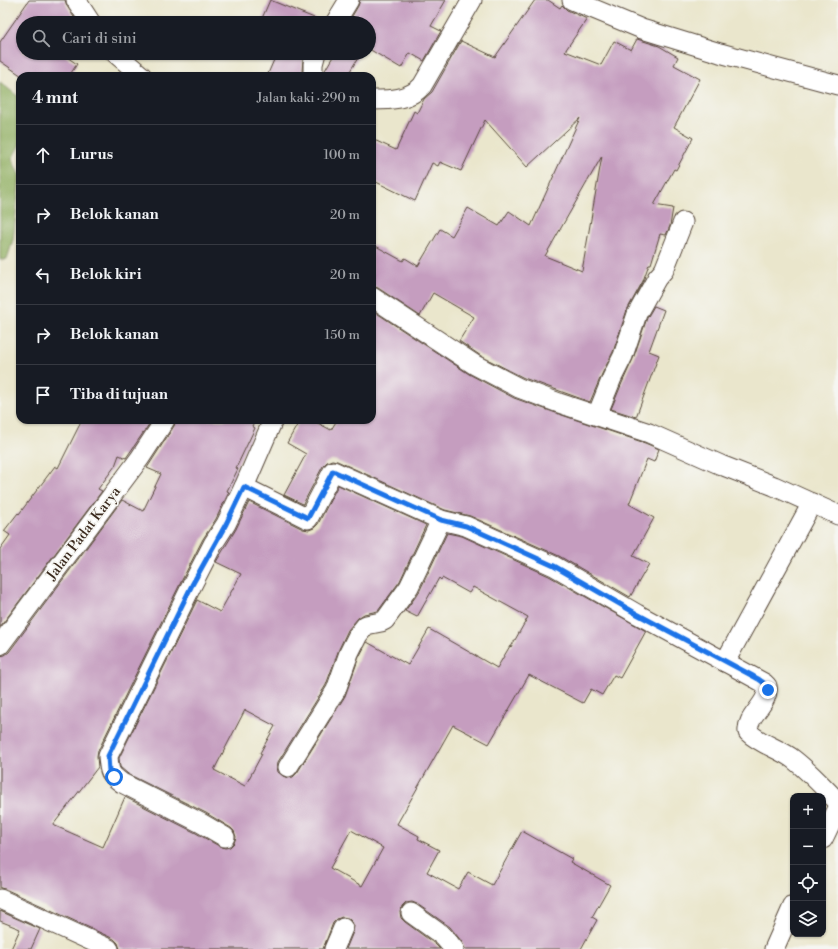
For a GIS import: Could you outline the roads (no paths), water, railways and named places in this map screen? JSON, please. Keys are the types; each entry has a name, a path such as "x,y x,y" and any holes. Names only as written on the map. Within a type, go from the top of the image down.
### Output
{"street":[{"path":"76,0 86,16"},
{"path":"339,16 348,0"},
{"path":"376,100 408,97 422,86 472,0"},
{"path":"572,0 642,29 720,53 838,85"},
{"path":"123,60 137,72"},
{"path":"313,72 314,60"},
{"path":"597,415 623,356 637,314 657,278 664,270 683,222"},
{"path":"376,300 475,365 519,388 649,433 838,515"},
{"name":"Jalan Padat Karya","path":"0,645 131,470 162,424"},
{"path":"225,838 201,823 122,783 109,771 108,756 192,585 226,524 271,424"},
{"path":"244,487 308,518 333,471 441,520 466,526 554,566 764,683 767,686 767,695 749,722 748,732 760,742 769,745 793,759 838,802"},
{"path":"725,662 812,503"},
{"path":"288,767 336,690 349,652 358,635 366,625 385,620 410,587 441,520"},
{"path":"826,834 838,808"},
{"path":"0,899 109,949"},
{"path":"411,913 443,936 454,949"},
{"path":"774,949 790,913"},
{"path":"334,949 343,928"}]}
